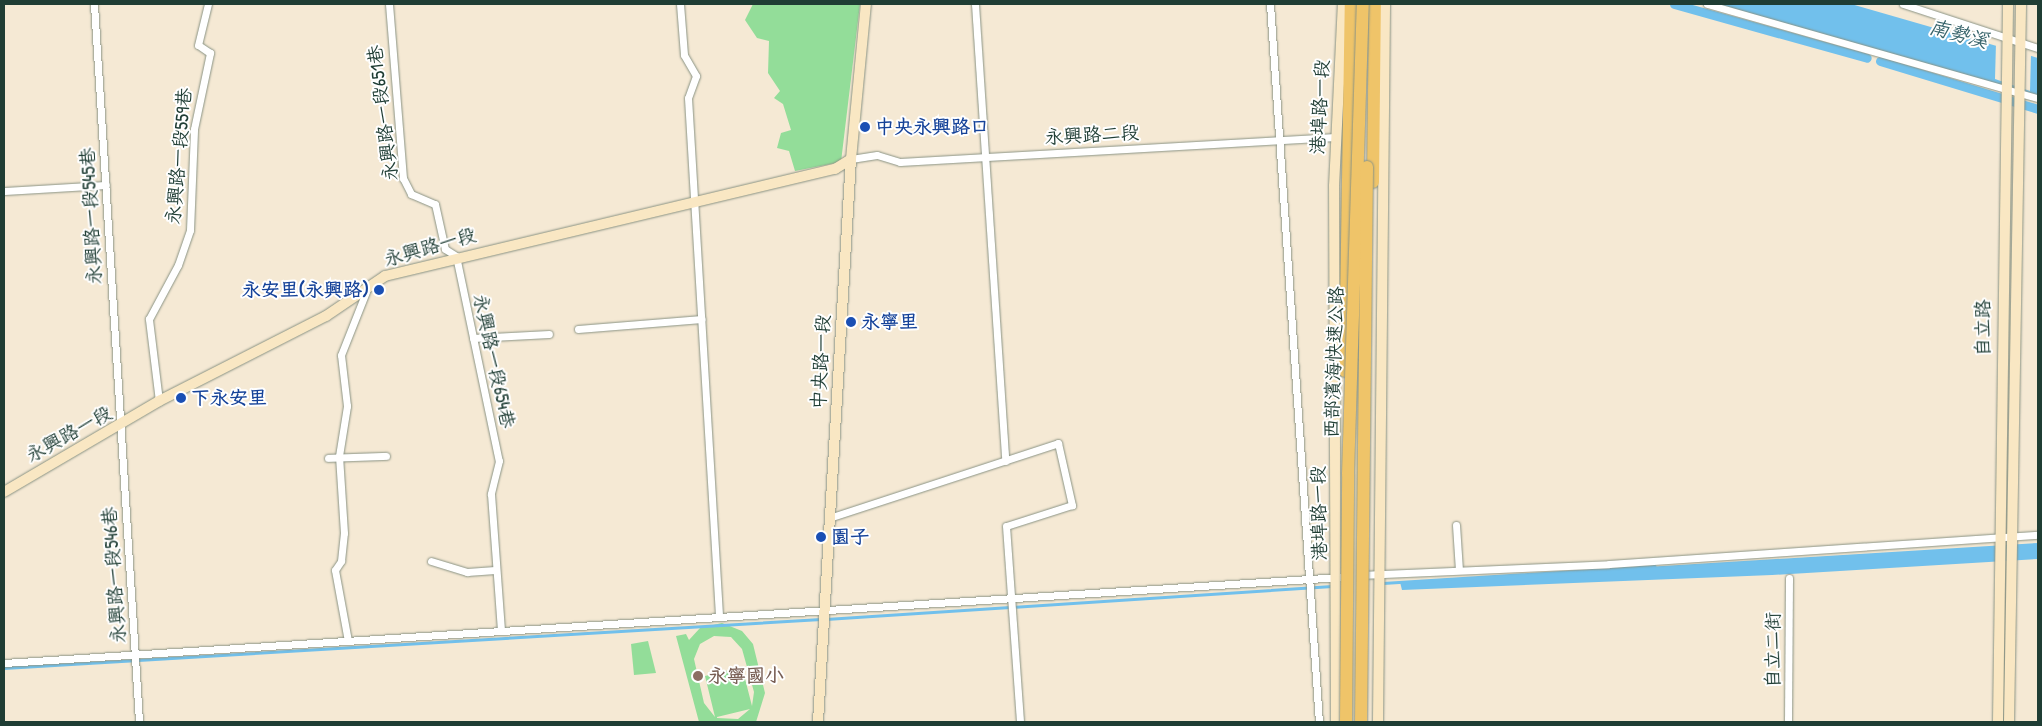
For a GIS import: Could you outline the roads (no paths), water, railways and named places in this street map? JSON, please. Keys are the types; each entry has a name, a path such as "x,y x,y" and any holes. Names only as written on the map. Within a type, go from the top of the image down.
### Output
{"highway":[{"path":"1348,474 1344,428 1351,4"},
{"name":"西部濱海快速公路","path":"1346,722 1348,474 1362,4"},
{"name":"西部濱海快速公路","path":"1360,722 1370,4"},
{"path":"1362,559 1370,493 1375,4"}],"street":[{"name":"永興路一段545巷","path":"94,4 120,427"},
{"name":"永興路一段559巷","path":"159,401 149,319 178,265 190,230 194,129 210,53 198,45 208,4"},
{"name":"永興路一段651巷","path":"389,4 404,178 411,194 435,204 445,249 456,256"},
{"path":"680,4 684,55 696,76 688,98 719,615"},
{"name":"中央路一段","path":"818,722 832,517 851,159 866,4"},
{"path":"975,4 1005,461"},
{"path":"1270,4 1278,140 1312,582 1319,722"},
{"name":"港埠路一段","path":"1336,722 1336,136 1343,4"},
{"name":"港埠路一段","path":"1352,722 1362,4"},
{"path":"1378,722 1377,572 1385,4"},
{"path":"1707,4 2006,87 2038,98"},
{"path":"1903,4 2008,40 2038,48"},
{"path":"2008,4 2008,40"},
{"path":"2021,44 2022,4"},
{"name":"自立路","path":"2005,540 2005,111 2008,40"},
{"name":"自立路","path":"2005,540 2021,44"},
{"name":"永興路二段","path":"851,159 877,155 900,162 1336,136"},
{"name":"永興路一段","path":"4,492 120,427 159,401 366,292 385,276 456,256 835,169 851,159"},
{"path":"4,191 106,185"},
{"name":"永興路一段654巷","path":"456,256 499,461 492,494 495,570 501,630"},
{"path":"348,641 335,570 341,562 344,533 339,456 347,406 341,355 366,292"},
{"path":"578,329 702,320"},
{"path":"473,338 549,334"},
{"name":"永興路一段546巷","path":"120,427 139,722"},
{"path":"832,517 1058,442 1072,505 1006,526 1020,722"},
{"path":"328,458 339,456 386,456"},
{"path":"1456,525 1460,570"},
{"path":"4,663 719,615 1312,582 1355,577 1377,572 1460,570 1902,546 2005,540 2038,535"},
{"path":"2005,540 2009,722"},
{"path":"431,561 467,572 495,570"},
{"path":"1998,722 2005,562"},
{"name":"自立二街","path":"1788,722 1789,578"}],"water":[{"path":"1699,4 1851,4 2038,58 2038,98"},
{"path":"2038,543 2038,559 1772,575 1402,590 1400,582"}],"waterway":[{"path":"1674,4 1867,58"},
{"path":"1880,61 2038,109"},
{"path":"1383,583 1654,566"},
{"path":"826,619 1332,586"},
{"path":"4,668 821,619"}],"place":[{"name":"中央永興路口","path":"865,127"},
{"name":"永安里(永興路)","path":"379,290"},
{"name":"永寧里","path":"851,322"},
{"name":"下永安里","path":"181,398"},
{"name":"園子","path":"821,537"},
{"name":"永寧國小","path":"698,676"}],"water label":[{"name":"南勢溪","path":"1959,33"}]}
